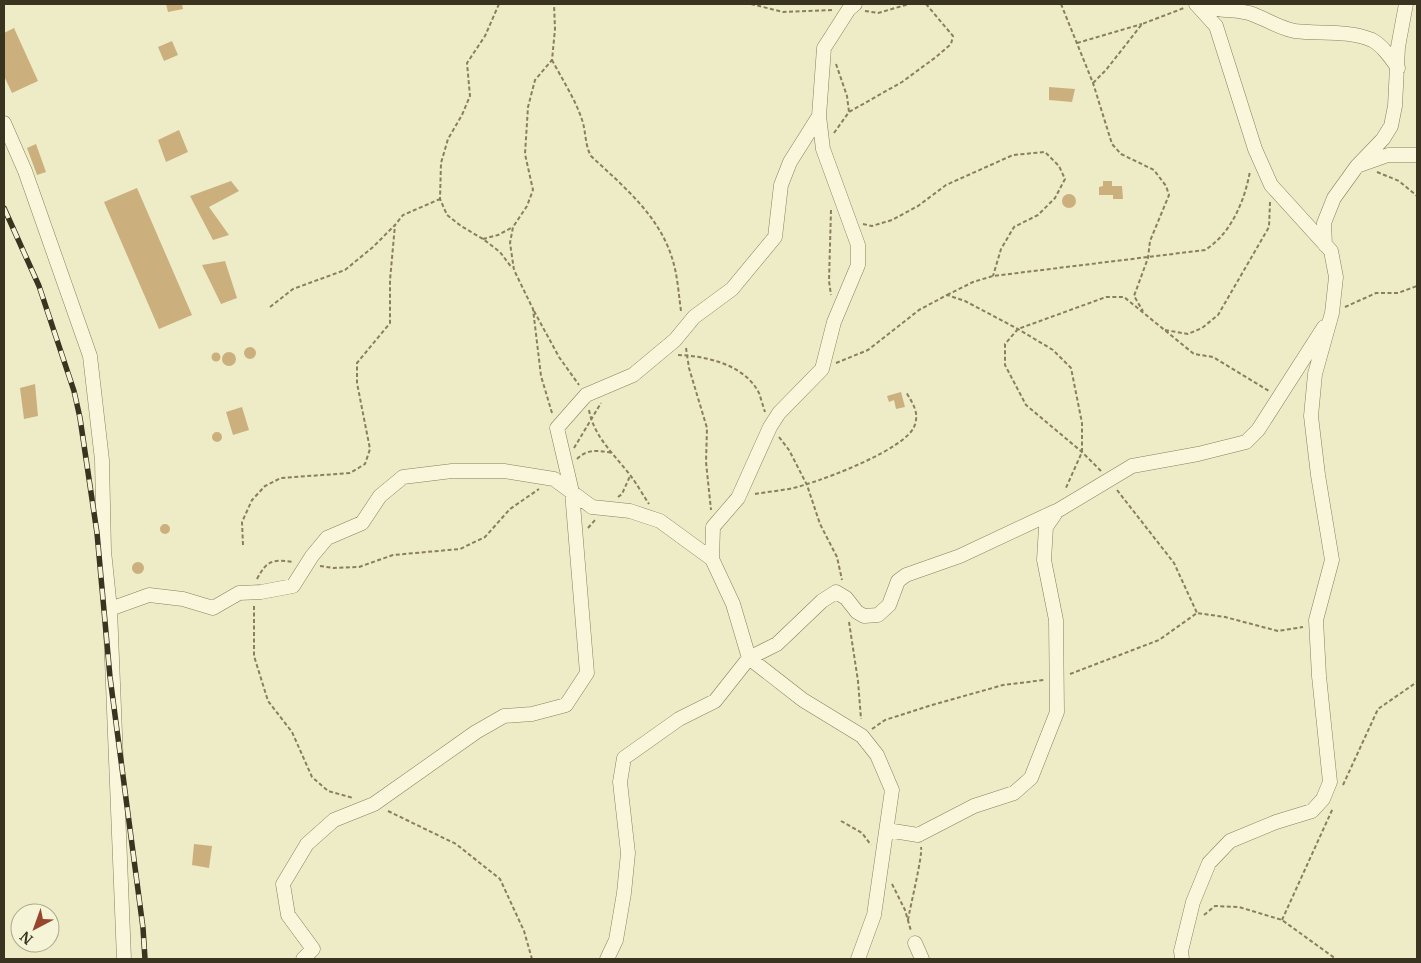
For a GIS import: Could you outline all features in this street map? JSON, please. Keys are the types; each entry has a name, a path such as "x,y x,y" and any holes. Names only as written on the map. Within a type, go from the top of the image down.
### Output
{"street":[{"path":"1196,4 1246,12 1280,27 1296,31 1346,34 1371,40 1382,48 1398,68"},
{"path":"1182,959 1181,951 1193,902 1209,863 1230,841 1276,822 1312,811 1323,799 1330,782 1319,676 1316,620 1332,560 1318,475 1311,416 1315,374 1332,314 1336,277 1331,252 1271,185 1255,149 1216,26 1196,4"},
{"path":"1325,245 1324,223 1334,198 1357,166 1383,139 1390,126 1395,106 1398,47 1406,4"},
{"path":"852,6 824,48 819,116 823,149 858,245 858,265 834,322 822,369 779,413 770,427 738,498 713,527 712,559 733,604 749,658 803,700 862,736 877,755 892,790 874,915 858,959"},
{"path":"303,959 313,949 288,915 283,884 307,844 334,820 374,804 476,732 504,716 532,714 566,704 587,673 572,492 557,428 586,395 634,375 675,340 694,317 732,289 775,237 781,185 790,162 819,116"},
{"path":"4,123 25,172 90,356 102,460 104,551 110,609 124,959"},
{"path":"1357,166 1388,155 1417,155"},
{"path":"607,959 616,940 628,854 620,782 624,758 679,719 716,701 749,658 777,644 822,601 836,592 846,598 857,612 864,616 878,615 889,605 898,581 906,575 960,556 1057,511 1132,466 1198,454 1246,442 1258,430 1332,314"},
{"path":"110,609 149,595 183,600 213,608 239,593 293,586 327,538 362,523 380,496 403,477 452,471 504,471 554,479 592,507 630,511 660,521 712,559"},
{"path":"887,830 918,835 974,806 1014,793 1031,778 1057,712 1056,620 1044,560 1046,527 1057,511"},
{"path":"915,943 922,959"}],"path":[{"path":"499,4 485,36 468,63 470,96 462,115 448,138 441,163 440,199 447,215 500,252 514,270 559,358 586,395 591,421 600,438 630,476 660,521"},
{"path":"554,4 555,29 552,60 583,122 586,147 591,156 638,200 659,228 675,268 689,368 707,428 706,462 713,527"},
{"path":"751,4 783,12 852,6 878,13 909,4"},
{"path":"834,134 850,112 902,82 951,44 953,36 926,4"},
{"path":"1062,4 1093,83 1112,144 1121,154 1154,170 1166,186 1169,195 1150,241 1148,258 1134,296 1144,313"},
{"path":"1076,43 1142,24 1196,4"},
{"path":"1093,83 1106,70 1142,24"},
{"path":"514,270 510,243 513,227 527,206 533,190 525,154 528,107 535,80 552,60"},
{"path":"836,62 850,112"},
{"path":"822,369 868,350 919,310 973,282 992,276 1205,250 1217,243 1233,220 1247,188 1255,149"},
{"path":"849,220 872,226 892,220 918,206 946,185 1013,155 1045,152 1059,166 1065,179 1056,198 1038,215 1014,227 1001,249 992,276"},
{"path":"1376,171 1399,181 1417,196"},
{"path":"1164,329 1188,334 1202,328 1218,315 1269,227 1271,185"},
{"path":"270,307 292,289 345,270 395,226 403,214 440,199"},
{"path":"831,204 829,281 831,298"},
{"path":"243,544 242,522 252,500 265,486 281,478 350,473 365,464 370,449 357,383 357,363 390,323 390,280 395,226"},
{"path":"483,239 498,235 513,227"},
{"path":"1332,314 1376,293 1398,293 1417,286"},
{"path":"947,295 965,301 1054,350 1071,368 1082,423 1082,452 1057,511"},
{"path":"1197,613 1174,563 1109,480 1082,452 1026,405 1005,365 1005,344 1018,329 1106,297 1124,297 1194,354 1213,357 1279,397"},
{"path":"533,309 541,376 557,428"},
{"path":"658,354 687,355 713,360 739,370 758,392 770,427 790,450 807,484 820,524 836,557 846,598 858,681 862,736"},
{"path":"565,463 613,384"},
{"path":"738,498 807,484 878,456 907,438 914,426 916,409 906,392"},
{"path":"568,478 572,466 579,457 587,452 600,450 612,453"},
{"path":"532,959 524,931 500,878 456,844 374,804 328,790 312,777 292,732 268,701 254,656 254,592 257,578 266,564 277,560 333,568 359,567 393,555 460,549 484,537 510,509 554,479"},
{"path":"862,736 885,720 932,705 1004,685 1057,679 1159,640 1197,613 1225,617 1278,631 1300,628 1316,620"},
{"path":"1343,786 1378,708 1417,682"},
{"path":"1282,920 1335,804"},
{"path":"908,921 923,852 918,835"},
{"path":"1186,928 1216,906 1239,907 1282,920 1336,959"}],"building":[{"path":"166,4 182,4 183,9 168,12"},
{"path":"14,28 38,81 12,93 4,76 4,33"},
{"path":"172,41 178,55 164,61 158,47"},
{"path":"1049,87 1075,89 1072,102 1049,100"},
{"path":"179,130 188,152 166,162 158,140"},
{"path":"36,144 46,172 37,175 27,148"},
{"path":"231,181 239,191 209,207 229,235 213,240 190,196"},
{"path":"1103,181 1112,181 1112,186 1122,186 1123,199 1113,199 1113,195 1099,195 1099,187 1103,186"},
{"path":"137,188 192,315 159,329 104,202"},
{"path":"1069,194 1074,196 1076,201 1074,206 1069,208 1064,206 1062,201 1064,196"},
{"path":"225,261 237,298 221,304 202,265"},
{"path":"248,347 252,347 256,353 252,359 248,359 244,355 244,351"},
{"path":"216,352 221,357 216,362 211,357"},
{"path":"229,352 234,354 236,359 234,364 229,366 224,364 222,359 224,354"},
{"path":"35,384 38,416 24,419 20,388"},
{"path":"901,392 905,407 896,409 894,400 889,402 887,396"},
{"path":"242,407 249,430 233,435 226,412"},
{"path":"215,432 219,432 222,437 219,442 215,442 212,439 212,435"},
{"path":"163,524 167,524 170,529 169,533 163,534 160,531 160,527"},
{"path":"136,562 140,562 144,568 140,574 136,574 132,570 132,566"},
{"path":"194,844 212,846 209,868 192,865"}],"railway":[{"path":"4,208 39,286 74,391 80,418 97,533 110,677 143,928 145,959"}]}
